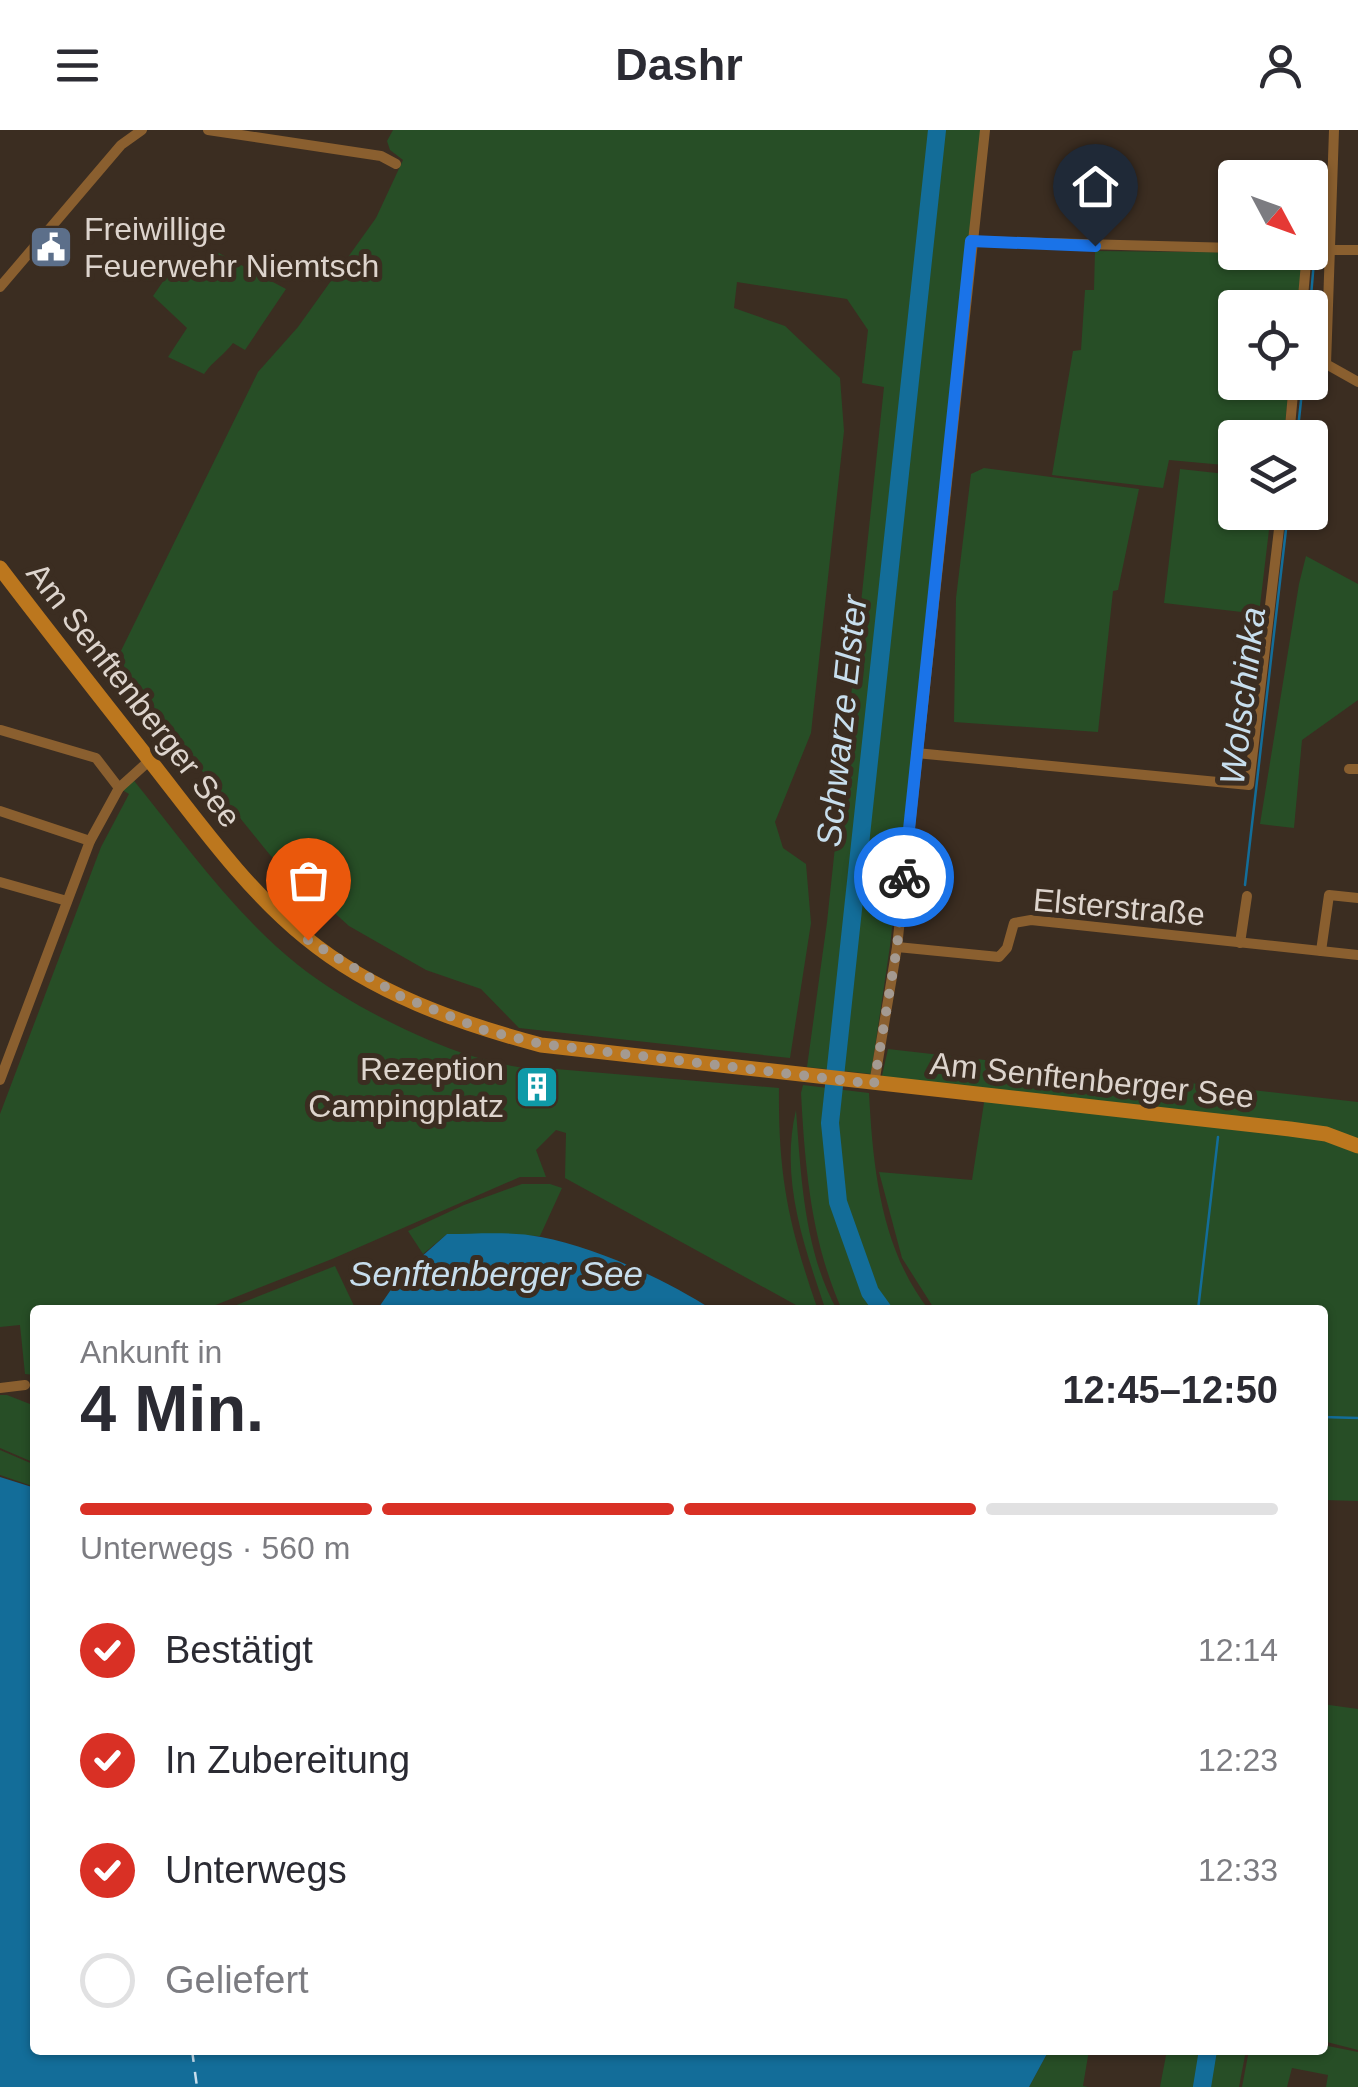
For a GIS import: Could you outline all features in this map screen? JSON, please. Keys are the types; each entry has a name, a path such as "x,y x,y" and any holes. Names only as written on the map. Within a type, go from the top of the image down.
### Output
{"street":[{"path":"0,287 121,145 142,130"},
{"path":"208,130 381,156 396,164"},
{"path":"867,1083 897,947 985,130"},
{"path":"1334,130 1326,364 1358,382"},
{"path":"971,241 1218,248"},
{"path":"1330,249 1358,250"},
{"path":"916,754 1249,785 1279,530"},
{"name":"Am Senftenberger See","path":"0,568 202,828 270,906 308,940 400,996 484,1030 541,1044 1290,1129 1326,1134 1358,1146"},
{"path":"1,730 96,758 119,788"},
{"path":"0,1080 90,841 119,788 150,760"},
{"path":"0,812 90,841"},
{"path":"0,882 67,900"},
{"path":"1321,951 1329,894 1358,898"},
{"name":"Elsterstraße","path":"1240,943 1246,896"},
{"name":"Elsterstraße","path":"897,947 998,958 1014,924 1026,920 1358,955"},
{"path":"0,1388 24,1385"}],"green space":[{"path":"393,130 985,130 890,946 871,1074 807,1067 827,922 884,387 862,383 868,330 847,299 737,282 734,308 785,326 840,378 844,431 811,733 775,822 783,848 806,864 811,923 790,1058 519,1028 481,989 426,970 349,926 270,855 115,663 258,372 298,327 376,218 403,160 390,150 387,141"},
{"path":"213,250 286,289 245,350 233,343 204,374 168,357 187,328 153,296 173,267 196,278"},
{"path":"1095,251 1218,252 1218,270 1301,270 1299,290 1218,290 1218,400 1287,400 1286,420 1218,420 1218,464 1169,460 1163,488 1052,475 1073,351 1081,350 1085,290 1094,290"},
{"path":"984,468 1139,489 1118,590 1113,591 1098,732 954,722 956,598 971,474"},
{"path":"1180,469 1218,473 1218,530 1269,530 1259,614 1164,603"},
{"path":"1306,556 1358,584 1358,700 1302,740 1294,828 1260,824"},
{"path":"131,777 210,876 252,923 298,965 362,1007 431,1041 492,1062 524,1068 779,1088 787,1201 816,1305 796,1305 565,1178 566,1133 556,1130 536,1150 546,1177 520,1177 216,1305 30,1305 30,1374 25,1374 20,1325 0,1327 0,1114 101,847 129,794 119,788"},
{"path":"888,1049 1358,1102 1358,1501 1328,1500 1328,1305 932,1305 902,1258 879,1172 972,1180 986,1090 881,1080"},
{"path":"803,1085 869,1093 882,1207 900,1261 926,1305 840,1305 816,1231"},
{"path":"796,1110 811,1238 835,1305 824,1305 796,1210 792,1135"},
{"path":"522,1184 562,1188 540,1236 447,1234 423,1254 408,1231 464,1205"},
{"path":"335,1266 354,1305 237,1305"},
{"path":"0,1395 7,1395 30,1404 30,1461 0,1448"},
{"path":"0,1450 30,1463 30,1485 0,1475"},
{"path":"1328,1705 1358,1709 1358,2050 1328,2042"},
{"path":"1328,2046 1358,2052 1358,2087 1326,2087 1328,2075 1292,2068 1287,2087 1242,2087 1248,2055 1328,2055"},
{"path":"1046,2055 1088,2055 1083,2086 1088,2087 1029,2087"},
{"path":"1166,2055 1245,2055 1239,2087 1160,2087"}],"water":[{"name":"Senftenberger See","path":"447,1234 518,1234 584,1248 630,1266 705,1305 380,1305 401,1275"},
{"path":"0,1477 30,1486 30,2055 1046,2055 1029,2087 0,2087"}],"waterway":[{"name":"Schwarze Elster","path":"879,1305 870,1292 838,1202 830,1123 937,130"},
{"name":"Wolschinka","path":"1312,290 1313,270"},
{"name":"Wolschinka","path":"1299,420 1301,400"},
{"name":"Wolschinka","path":"1245,885 1286,530"},
{"path":"1199,1305 1218,1137"},
{"path":"1328,1417 1358,1418"},
{"name":"Schwarze Elster","path":"1202,2087 1207,2055"}],"ferry route":[{"path":"193,2055 197,2087"}],"way so far":[{"path":"308,940 400,996 484,1030 541,1044 874,1084 897,947 904,877"}],"place":[{"name":"Freiwillige Feuerwehr Niemtsch","path":"51,247"},
{"name":"Rezeption Campingplatz","path":"537,1087"}],"route":[{"path":"904,877 971,241 1095,246"}]}
